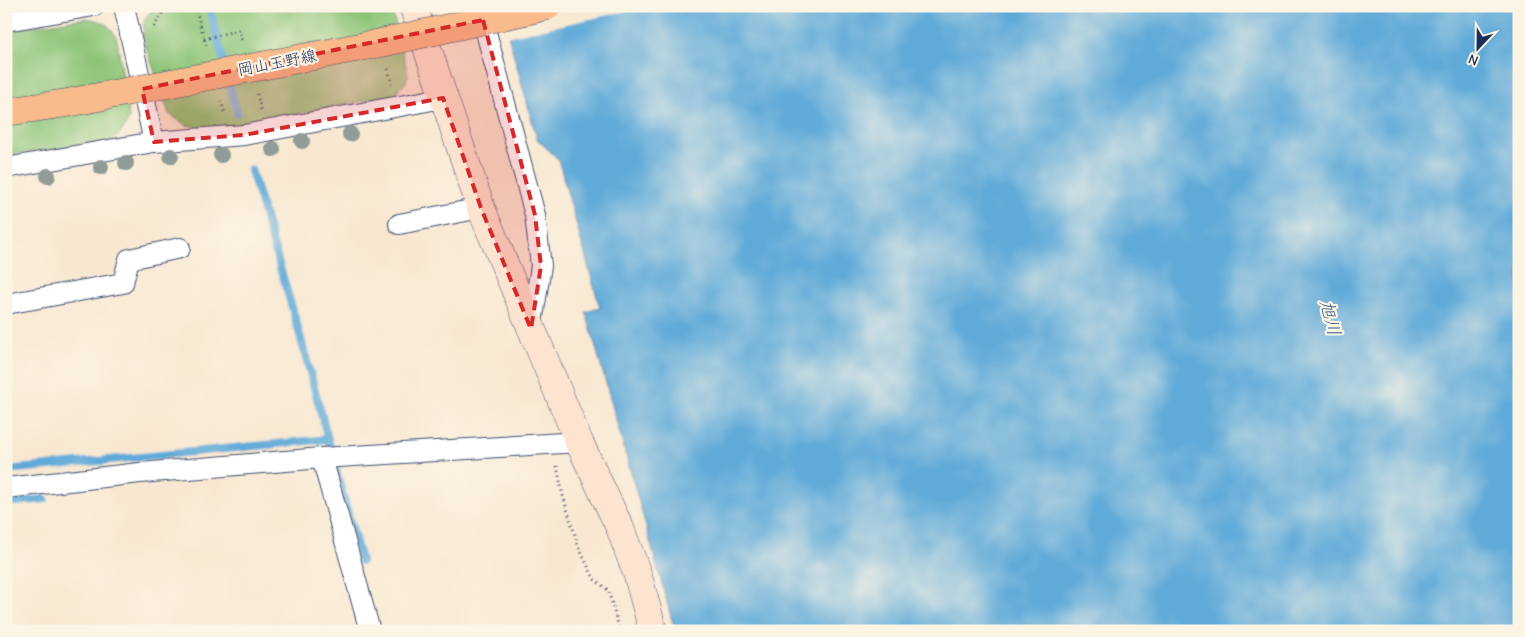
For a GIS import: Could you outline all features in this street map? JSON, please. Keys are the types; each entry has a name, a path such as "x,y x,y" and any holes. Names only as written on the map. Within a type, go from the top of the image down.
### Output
{"main road":[{"name":"岡山玉野線","path":"6,112 67,103 381,43 547,6"}],"street":[{"path":"6,21 94,6"},
{"path":"124,6 154,142"},
{"path":"413,6 481,208 579,442 620,528 638,576 653,631"},
{"path":"479,6 535,215 541,266 531,329"},
{"path":"6,168 154,142 244,135 443,98"},
{"path":"399,224 481,208"},
{"path":"6,304 123,283 129,259 180,248"},
{"path":"6,488 140,473 330,457 579,442"},
{"path":"330,457 370,631"}],"path":[{"path":"204,39 239,30 241,38"},
{"path":"387,63 393,90"},
{"path":"552,444 563,496 579,548 594,579 608,590 620,631"}],"highlighted area":[{"path":"483,20 535,215 541,266 531,329 481,208 443,98 244,135 154,142 142,89"}],"green space":[{"path":"154,6 391,6 408,75 406,82 398,88 398,94 255,123 215,129 186,125 169,114 143,38 144,21"},
{"path":"86,18 97,20 108,26 117,39 129,118 121,133 107,143 6,155 6,30"}],"water":[{"name":"旭川","path":"500,6 1519,6 1519,631 675,631 586,312 600,308 558,159 537,139"}],"pier":[{"path":"498,6 651,6 506,37"}],"waterway":[{"path":"209,6 237,113"},
{"path":"251,170 298,328 361,561"},
{"path":"6,470 328,439"},
{"path":"6,503 45,499"}]}
